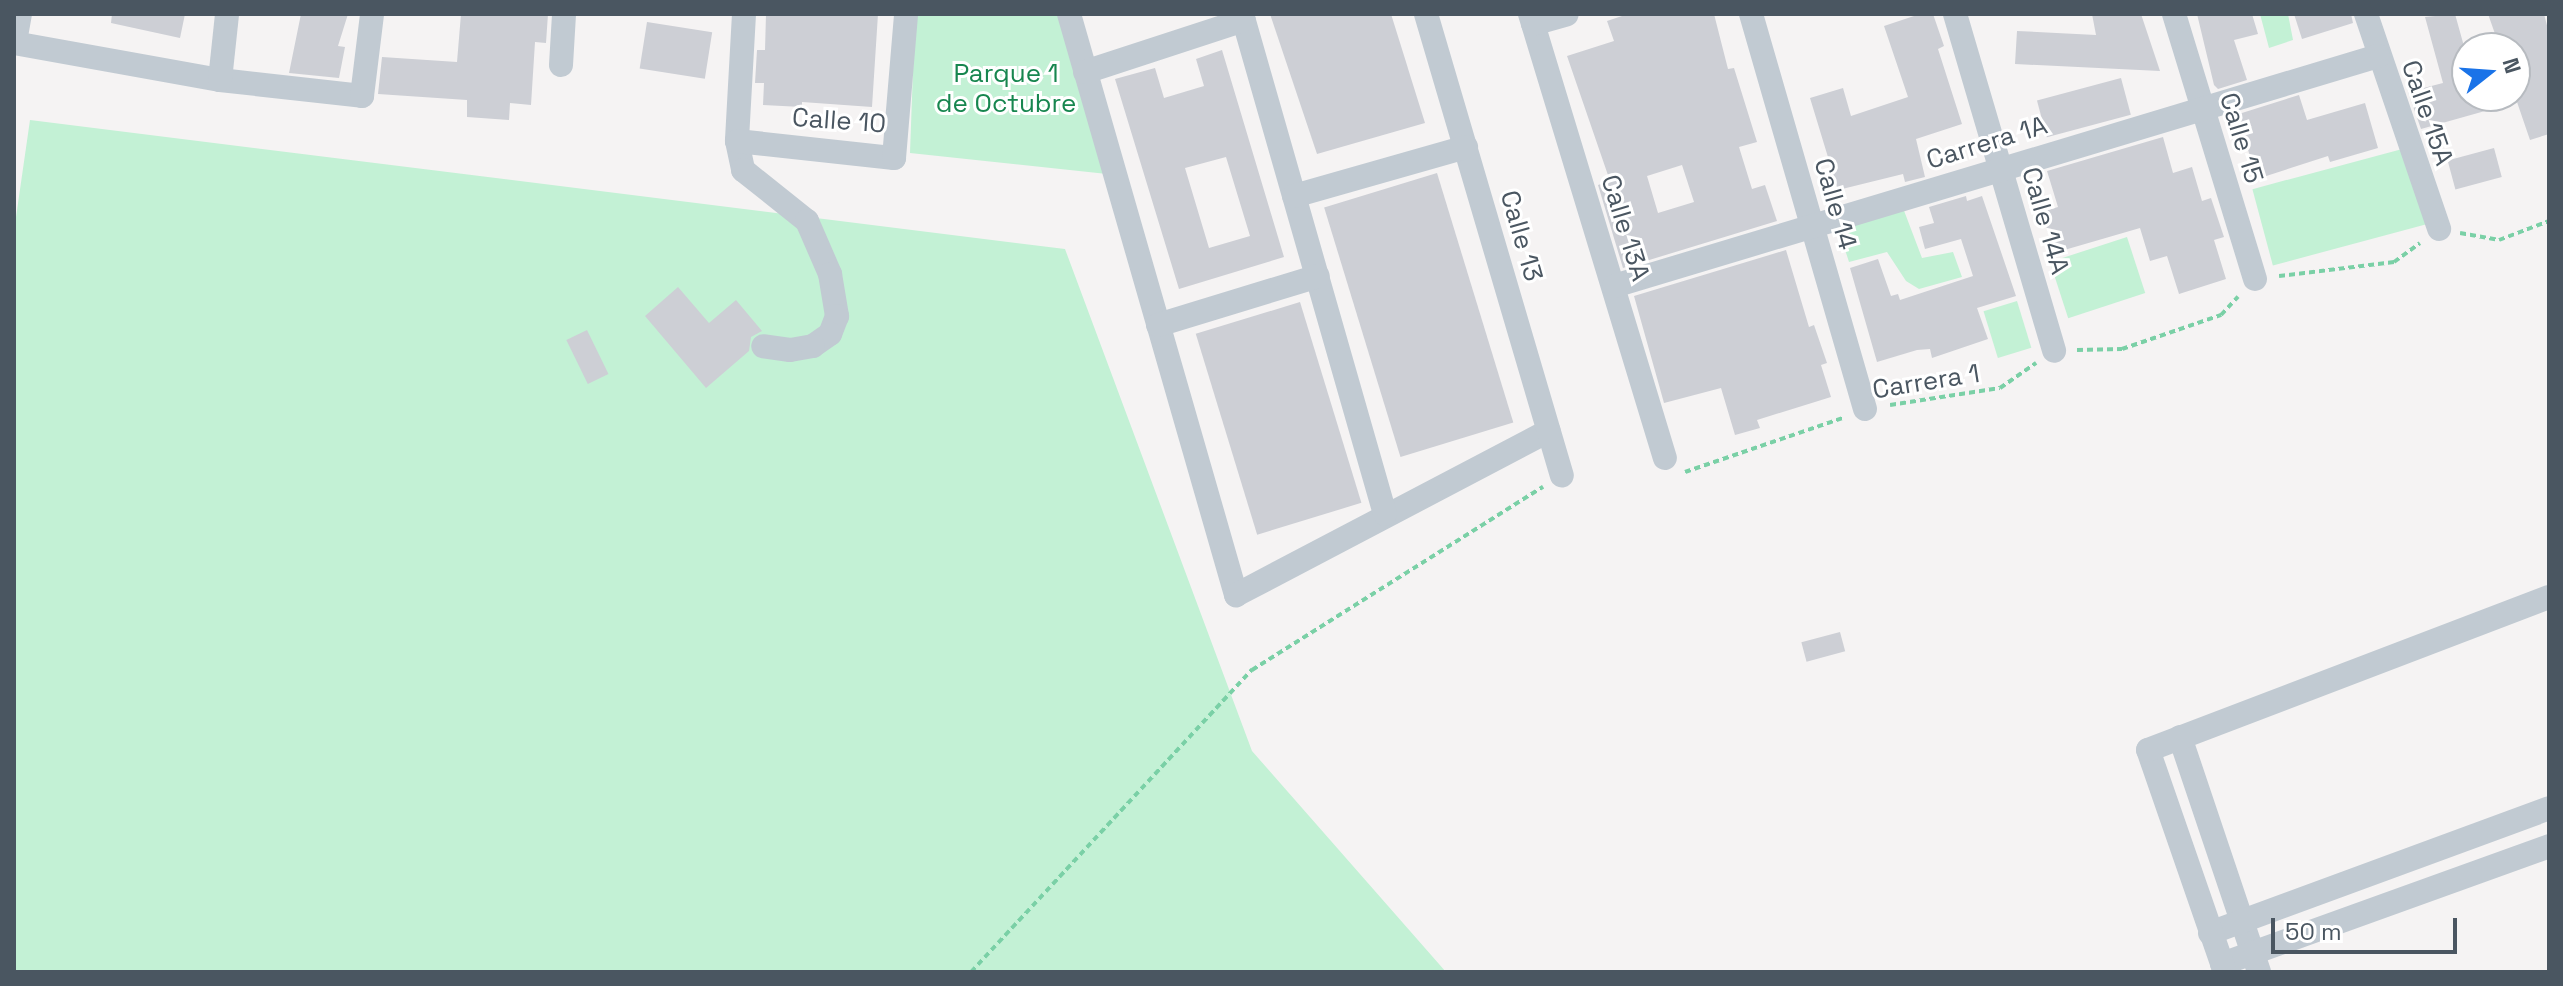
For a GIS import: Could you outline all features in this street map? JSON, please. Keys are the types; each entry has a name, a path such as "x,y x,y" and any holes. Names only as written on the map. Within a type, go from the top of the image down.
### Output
{"street":[{"path":"20,14 14,42 220,80 362,96 372,14"},
{"path":"220,80 227,14"},
{"path":"561,65 564,14"},
{"path":"744,14 737,141 743,170 807,221 835,293 837,316 830,334 813,346 790,350 763,346"},
{"name":"Calle 10","path":"737,141 894,158 906,14"},
{"path":"1069,14 1236,595 1385,514 1549,431"},
{"name":"Calle 13","path":"1426,14 1562,475"},
{"path":"1531,19 1567,14"},
{"name":"Calle 14","path":"1751,14 1865,409"},
{"name":"Calle 14A","path":"1955,14 2054,351"},
{"name":"Calle 15","path":"2174,14 2255,279"},
{"name":"Calle 15A","path":"2366,14 2439,229"},
{"path":"1085,72 1243,17 1385,514"},
{"name":"Calle 13A","path":"1531,19 1665,458"},
{"name":"Carrera 1A","path":"1614,286 1811,224 2378,56"},
{"path":"1294,196 1466,147"},
{"path":"1158,325 1318,276"},
{"path":"2549,597 2148,750 2223,968 2256,962 2549,846"},
{"path":"2180,737 2256,962"},
{"path":"2210,933 2549,808"}],"path":[{"path":"2054,351 2122,349 2221,315 2255,279 2394,262 2439,229 2499,240 2549,221"},
{"name":"Carrera 1","path":"1665,458 1675,475 1865,409 2000,388 2054,351"},
{"path":"971,972 1252,670 1562,475"}],"green space":[{"name":"Parque 1 de Octubre","path":"915,14 1064,14 1107,174 910,153"},
{"path":"2260,14 2288,14 2293,40 2269,48"},
{"path":"30,120 1065,249 1252,751 1446,972 14,972 14,231"},
{"path":"2406,148 2426,224 2273,265 2252,189"},
{"path":"1903,208 1922,258 1953,252 1962,277 1919,289 1906,281 1887,252 1849,262 1837,225"},
{"path":"2127,237 2145,293 2068,318 2050,262"},
{"path":"2017,301 2031,348 1998,358 1984,311"}],"building":[{"path":"112,14 185,14 180,38 111,23"},
{"path":"301,14 348,14 338,46 345,47 339,78 289,73"},
{"path":"461,14 548,14 546,43 535,42 531,105 510,103 509,120 467,117 467,100 378,94 382,57 457,62"},
{"path":"766,14 878,14 872,107 802,102 802,107 763,105 764,83 755,83 757,50 765,50"},
{"path":"1270,14 1391,14 1425,123 1317,154"},
{"path":"1628,14 1714,14 1728,69 1734,68 1757,142 1739,147 1752,189 1765,185 1777,221 1623,268 1598,185 1610,181 1567,56 1614,41 1607,21","holes":["1682,165 1694,202 1658,213 1647,176"]},
{"path":"1920,14 1933,14 1944,46 1938,49 1962,124 1916,139 1925,177 1905,182 1903,174 1838,190 1810,98 1843,88 1851,116 1908,97 1884,26"},
{"path":"2092,14 2141,14 2160,71 2015,64 2017,31 2096,35"},
{"path":"2197,14 2252,14 2258,34 2234,40 2247,80 2218,89 2214,85"},
{"path":"2294,14 2351,14 2353,23 2302,39"},
{"path":"2455,14 2460,32 2451,32 2451,112 2481,112 2421,129 2408,92 2443,83 2425,17"},
{"path":"2488,14 2544,14 2549,33 2549,134 2530,140 2520,112 2531,112 2531,32 2494,32"},
{"path":"647,22 712,32 705,79 640,68"},
{"path":"1222,50 1284,257 1179,289 1115,79 1155,68 1164,98 1204,86 1196,59","holes":["1226,157 1250,236 1209,248 1185,168"]},
{"path":"2121,78 2131,115 2047,137 2037,101"},
{"path":"2299,95 2307,120 2365,103 2378,148 2330,162 2328,156 2257,179 2245,140 2233,144 2226,118"},
{"path":"2163,137 2173,173 2192,167 2202,201 2211,198 2224,237 2214,240 2226,279 2179,294 2167,256 2150,261 2140,228 2054,253 2042,212 2058,207 2047,171"},
{"path":"2494,148 2502,177 2455,189 2448,160"},
{"path":"1437,173 1513,423 1400,457 1324,207"},
{"path":"1966,196 1967,201 1982,196 2016,296 1977,308 1988,339 1932,358 1930,349 1877,362 1850,268 1878,259 1891,296 1898,294 1900,300 1973,276 1961,239 1925,249 1919,227 1934,223 1929,207"},
{"path":"1786,250 1809,327 1814,325 1827,363 1821,365 1831,397 1757,420 1760,428 1735,435 1721,388 1664,403 1634,296"},
{"path":"678,287 709,323 736,300 762,331 751,337 749,351 706,388 645,316"},
{"path":"1300,302 1361,503 1257,535 1196,334"},
{"path":"587,330 608,374 588,384 566,340"},
{"path":"1840,632 1845,651 1807,662 1801,642"}]}
